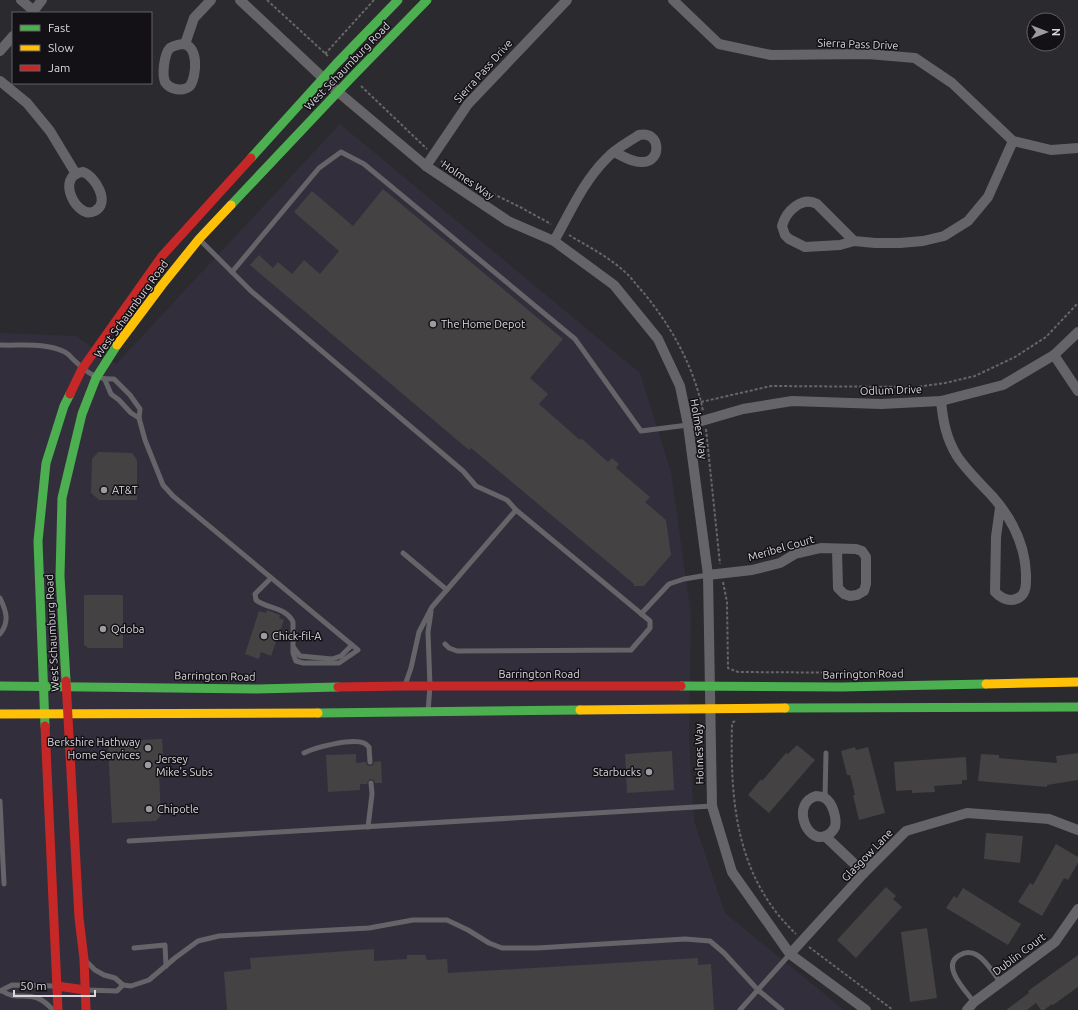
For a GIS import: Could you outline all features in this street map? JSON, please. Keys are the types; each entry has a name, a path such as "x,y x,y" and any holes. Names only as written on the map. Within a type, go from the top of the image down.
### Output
{"main road":[{"name":"West Schaumburg Road","path":"58,1010 38,541 46,463 64,406 82,369 162,256 336,64 398,0"},
{"name":"West Schaumburg Road","path":"86,1010 84,959 79,918 60,576 62,498 82,414 119,342 199,239 427,0"},
{"name":"Barrington Road","path":"0,686 257,689 404,686 841,687 1078,682"},
{"path":"0,714 428,712 710,708 1078,707"},
{"path":"57,986 85,990"}],"street":[{"path":"21,0 33,12 42,0"},
{"path":"185,44 194,18 211,0"},
{"name":"Holmes Way","path":"240,0 338,92 426,166 508,221 554,241 614,285 658,339 680,386 688,425 708,575 712,806 732,872 790,954 866,1010"},
{"name":"Sierra Pass Drive","path":"426,166 468,104 567,0"},
{"name":"Sierra Pass Drive","path":"673,0 719,44 771,55 868,54 915,58 952,83 1013,141"},
{"path":"0,51 12,37"},
{"path":"185,44 191,48 194,54 194,80 187,89 174,89 165,82 164,59 171,48 185,44"},
{"path":"0,81 27,103 50,131 76,174"},
{"path":"854,241 817,204 809,201 799,203 786,216 782,226 785,235 789,239 805,247 840,245 854,241 881,243 923,241 944,236 968,221 988,197 1013,141 1051,150 1078,148"},
{"path":"554,241 586,185 605,160 614,152"},
{"name":"Odlum Drive","path":"688,425 743,409 792,401 881,404 941,401 1003,385 1054,355 1078,332"},
{"path":"1054,355 1078,391"},
{"path":"941,401 943,422 949,441 957,456 969,472 994,499 1014,527 1022,543 1026,560 1026,586 1020,597 1012,600 1004,599 995,592 996,537 1000,508"},
{"name":"Meribel Court","path":"708,575 721,572 752,570 780,563 795,554 809,550 821,548 856,549 865,554 866,557 866,584 864,591 858,595 847,595 841,592 838,588 837,549"},
{"path":"816,796 824,798 830,802 836,822 832,832 825,836 818,837 807,828 802,813 804,804 808,800 816,796"},
{"name":"Glasgow Lane","path":"790,954 864,873 906,831 967,813 1049,820 1078,830"},
{"path":"825,836 864,873"},
{"name":"Dublin Court","path":"966,1010 974,1002 1055,942 1078,909"}],"lane":[{"path":"232,272 319,168 341,152 364,164 575,339 641,431 688,425"},
{"path":"199,239 262,301 463,471 476,486 507,500 516,510 650,621 650,628 631,650 458,651 449,648 445,644"},
{"path":"0,345 46,346 66,352 82,369 101,379 114,379 130,395 140,409 139,418 145,440 163,485 173,496 358,650 339,663 303,663 296,661 293,653 293,622 291,617 286,613 261,604 256,600 255,594 271,578"},
{"path":"101,379 111,394 131,413 139,418"},
{"path":"404,686 411,668 419,632 432,607 516,510"},
{"path":"404,553 447,590"},
{"path":"641,614 669,584 684,579 708,575"},
{"path":"0,598 7,615 6,624 0,634"},
{"path":"428,712 430,686 428,632 432,607"},
{"path":"293,646 300,656 332,659 341,656 352,645"},
{"path":"304,753 317,747 327,745 353,742 364,743 370,747 370,762"},
{"path":"824,798 826,753"},
{"path":"368,828 372,794 371,784"},
{"path":"0,801 4,884"},
{"path":"129,841 368,828 712,806"},
{"path":"84,959 95,970 104,975 115,978 123,985 131,986 149,980 198,941 219,936 369,928 414,920 447,920 468,930 489,943 502,948 537,948 685,939 710,941 724,953 758,990 782,1010"},
{"path":"134,948 165,945 166,966"},
{"path":"974,1002 956,979 953,972 953,964 957,957 963,954 971,953 978,955 1001,983"},
{"path":"740,1010 790,954"},
{"path":"1,991 12,985 57,986"},
{"path":"85,990 117,991 123,985"},
{"path":"1,991 10,996 37,997 44,1001 53,1010"}],"path":[{"path":"267,0 336,64"},
{"path":"325,54 374,0"},
{"path":"352,77 433,155 463,178"},
{"path":"469,182 520,207 560,230 606,258 625,272 655,306 684,353 702,402 721,572 727,602 728,668 738,672"},
{"path":"702,402 771,386 917,387 945,383 975,376 1015,357 1046,337 1078,303"},
{"path":"738,719 732,723 731,766 733,797 745,853 752,872 765,898 786,926 813,952 893,1010"}],"shaded area":[{"path":"340,124 640,373 671,472 691,615 689,737 694,821 725,913 844,1010 0,1010 0,333 76,336 116,364"}],"building":[{"name":"The Home Depot","path":"383,189 563,339 530,378 548,394 539,404 608,462 612,458 619,464 616,468 650,497 645,502 666,520 671,555 644,586 634,586 634,584 471,448 469,450 250,265 259,255 273,268 278,262 292,274 304,260 320,274 339,251 294,212 312,191 353,226"},
{"path":"98,452 132,453 137,460 137,500 99,500 91,493 92,459"},
{"path":"84,595 123,595 123,648 88,648 84,645"},
{"name":"Chick-fil-A","path":"267,610 280,615 279,618 284,620 271,656 261,652 259,659 245,654 259,611 266,613"},
{"path":"162,739 163,754 158,754 161,815 156,821 112,823 108,747 141,745 141,740"},
{"path":"797,745 815,760 769,813 748,795 786,753 788,754"},
{"path":"855,747 856,750 868,747 885,813 859,820 850,775 847,775 841,751"},
{"name":"Starbucks","path":"672,751 674,790 627,793 625,754"},
{"path":"1078,753 1078,780 1047,785 1047,787 978,781 981,754 999,755 999,758 1057,763 1056,756"},
{"path":"356,754 356,763 366,762 367,765 370,766 373,765 374,762 381,761 382,783 375,783 374,780 370,779 367,784 360,784 360,790 328,792 326,755"},
{"path":"966,757 967,780 962,780 962,784 934,786 935,792 912,793 912,790 896,791 894,762"},
{"path":"986,833 1023,836 1020,863 984,859"},
{"path":"1056,844 1078,857 1078,863 1068,880 1064,878 1042,916 1018,902 1030,883 1033,885"},
{"path":"886,887 896,896 893,899 902,907 856,958 837,940"},
{"path":"963,888 1021,924 1008,945 946,908 954,896 957,898"},
{"path":"927,928 937,998 910,1002 901,932"},
{"path":"374,949 374,961 407,959 407,955 425,955 427,960 447,959 448,973 698,958 698,965 711,964 714,1010 227,1010 224,972 251,969 250,958"},
{"path":"1078,955 1078,987 1044,1010 1041,1010 1036,1003 1027,1010 1006,1010 1029,993 1028,991"}],"traffic: fast":[{"path":"251,158 336,64 398,0"},
{"path":"231,205 427,0"},
{"path":"66,681 60,576 62,498 82,414 96,378 117,345"},
{"path":"45,726 38,541 46,463 64,406 70,394"},
{"path":"681,686 841,687 986,684"},
{"path":"0,686 257,689 338,687"},
{"path":"785,708 1078,707"},
{"path":"318,713 580,710"}],"traffic: slow":[{"path":"117,345 199,239 231,205"},
{"path":"986,684 1078,682"},
{"path":"580,710 785,708"},
{"path":"0,714 318,713"}],"traffic: jam":[{"path":"70,394 82,369 162,256 251,158"},
{"path":"66,681 79,918 84,959 86,1010"},
{"path":"338,687 681,686"},
{"path":"45,726 58,1010"},
{"path":"57,986 85,990"}],"place":[{"name":"The Home Depot","path":"433,324"},
{"name":"AT&T","path":"104,490"},
{"name":"Qdoba","path":"103,629"},
{"name":"Chick-fil-A","path":"264,636"},
{"name":"Berkshire Hathway Home Services","path":"148,748"},
{"name":"Jersey Mike's Subs","path":"148,765"},
{"name":"Starbucks","path":"649,772"},
{"name":"Chipotle","path":"149,809"}]}
